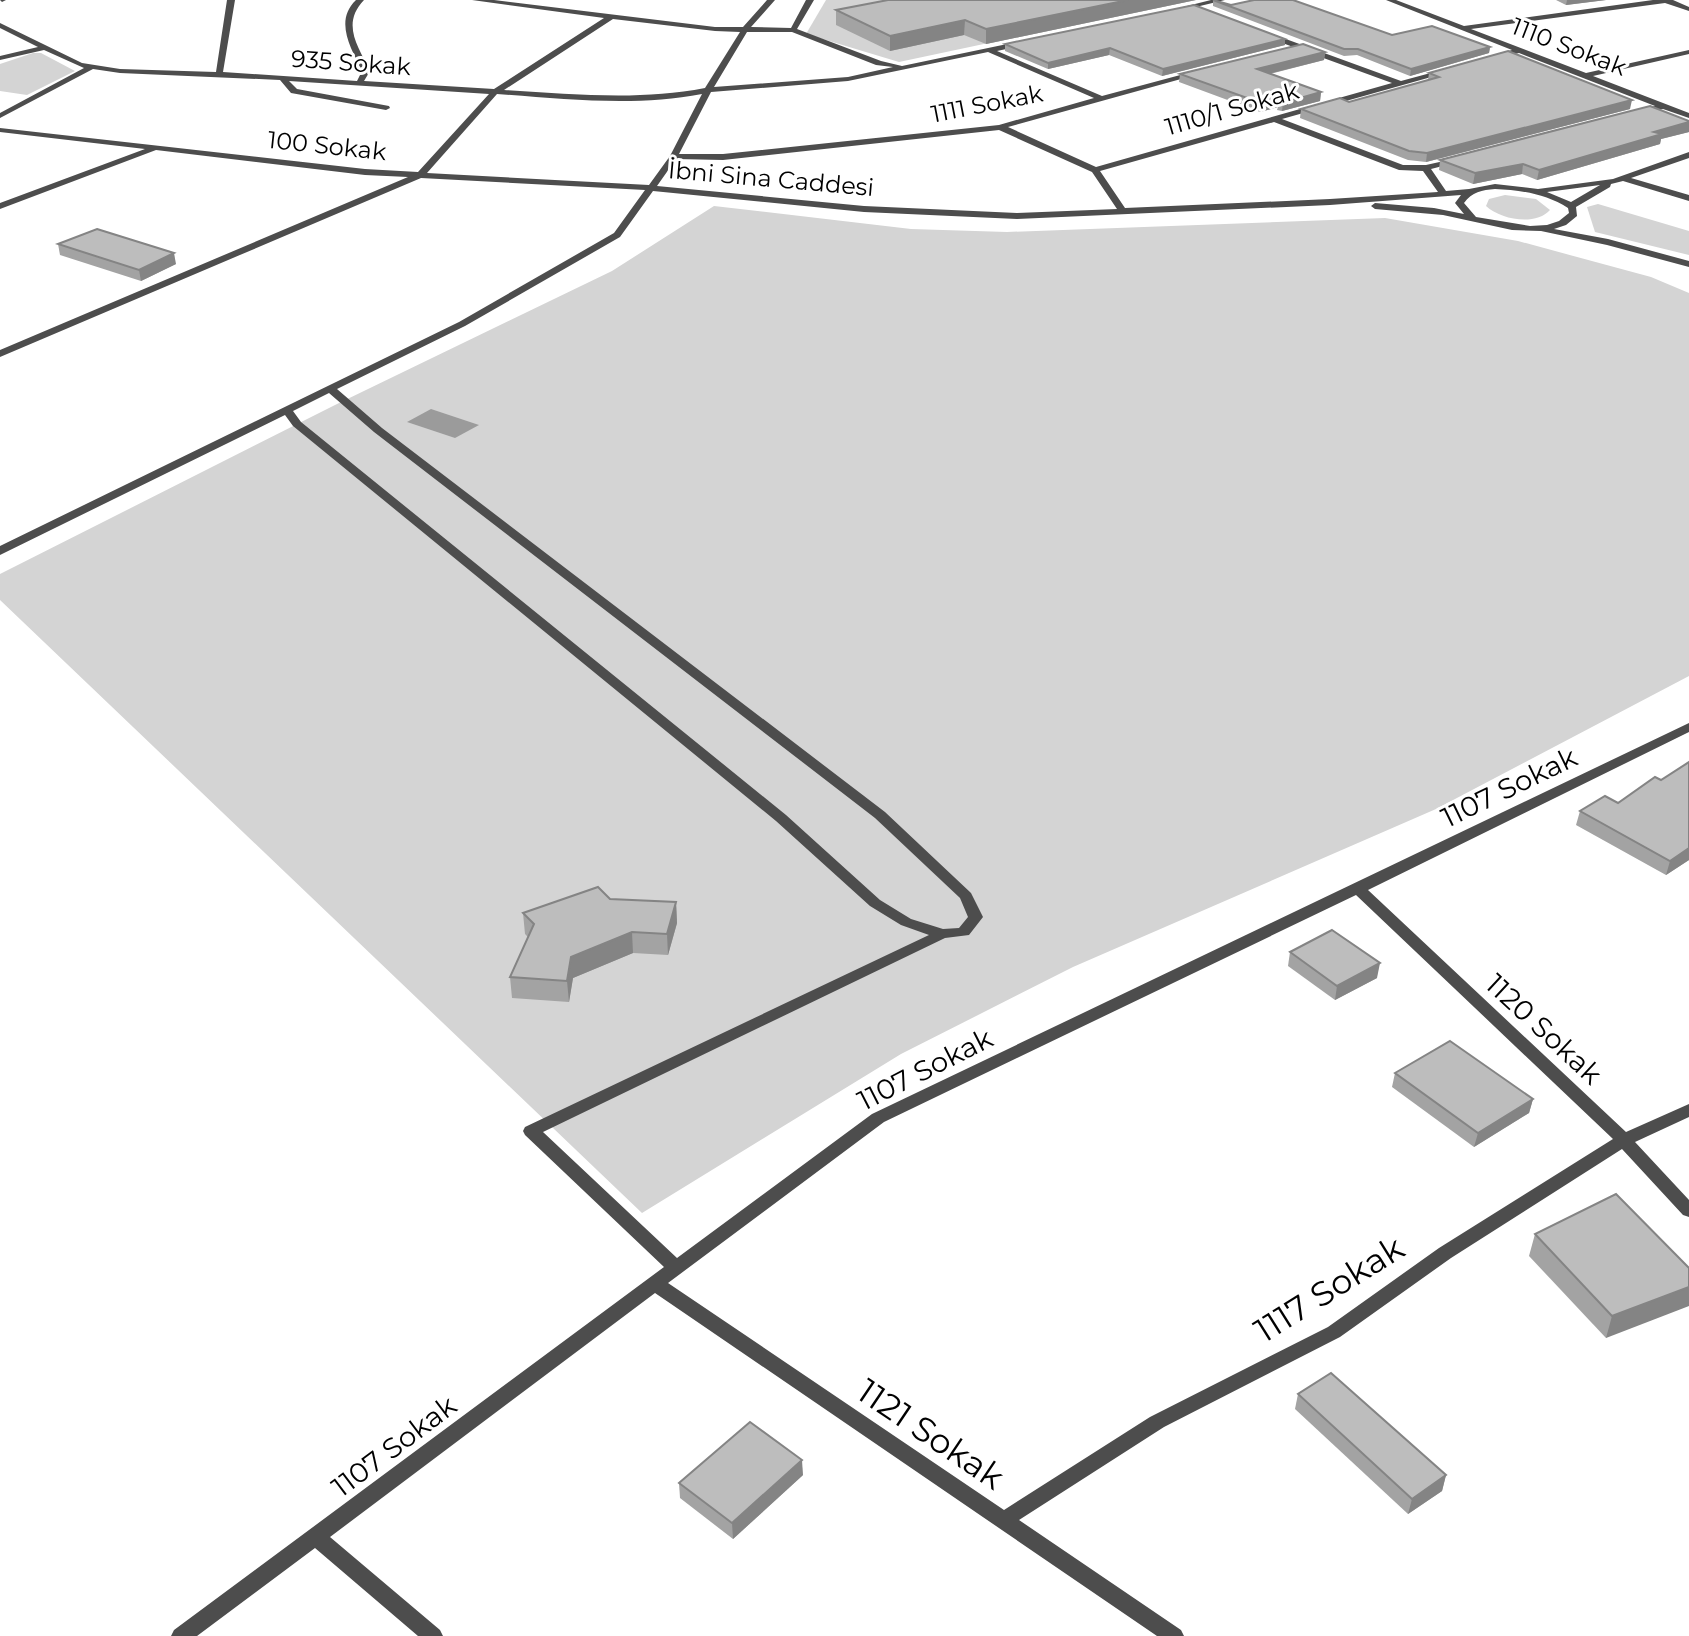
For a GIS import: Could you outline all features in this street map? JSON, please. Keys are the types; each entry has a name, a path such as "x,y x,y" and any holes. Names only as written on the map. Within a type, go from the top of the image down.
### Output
{"street":[{"path":"219,74 231,0"},
{"path":"359,83 366,71 348,30 347,18 351,6 360,0"},
{"path":"476,0 744,31 793,30 879,63 906,68"},
{"name":"İbni Sina Caddesi","path":"651,188 674,156 708,90 744,31 771,0"},
{"path":"793,30 810,0"},
{"path":"1166,12 1221,0"},
{"name":"1110 Sokak","path":"1390,0 1689,116"},
{"path":"1464,27 1666,0 1689,9"},
{"path":"1196,6 1209,11"},
{"path":"0,354 420,175 494,93 612,16"},
{"name":"935 Sokak","path":"0,25 92,67 120,71 219,74 606,99 683,95 708,90"},
{"path":"1261,31 1400,83"},
{"path":"708,90 848,79 1034,41"},
{"path":"0,58 46,47"},
{"path":"1286,50 1300,47"},
{"path":"989,50 1102,99"},
{"path":"1475,63 1520,50"},
{"path":"1586,76 1689,52"},
{"path":"0,116 92,67"},
{"name":"1110/1 Sokak","path":"1095,170 1460,67"},
{"name":"1111 Sokak","path":"674,156 723,157 1000,127 1202,70"},
{"path":"283,79 294,91 386,108"},
{"path":"1619,117 1664,106"},
{"path":"1273,118 1402,168 1426,168 1470,156"},
{"path":"1000,127 1095,170 1122,210"},
{"name":"100 Sokak","path":"0,130 365,172 651,188"},
{"path":"0,206 157,148"},
{"path":"1538,190 1618,179 1689,155"},
{"path":"1426,168 1444,194"},
{"path":"1567,221 1574,214 1571,206 1618,179 1689,198"},
{"name":"İbni Sina Caddesi","path":"651,188 864,209 1017,216 1330,202 1500,187 1538,190 1565,200 1571,206"},
{"path":"0,551 462,324 617,235 651,188"},
{"path":"1470,192 1459,203 1472,217"},
{"name":"İbni Sina Caddesi","path":"1330,202 1472,217 1505,226 1608,242 1689,264"},
{"name":"İbni Sina Caddesi","path":"1531,228 1567,221 1608,242"},
{"path":"330,389 378,430 880,815 966,896 976,917 964,932 942,934 531,1131 675,1267"},
{"path":"287,410 297,424 781,818 875,903 906,922 942,934"},
{"name":"1107 Sokak","path":"181,1636 878,1118 1689,727"},
{"name":"1120 Sokak","path":"1358,889 1624,1140 1689,1211"},
{"name":"1117 Sokak","path":"1002,1521 1157,1422 1334,1332 1445,1253 1624,1140 1689,1110"},
{"name":"1121 Sokak","path":"654,1283 1174,1636"},
{"path":"316,1537 433,1636"}],"shaded area":[{"path":"826,0 1190,0 899,62 806,34"},
{"path":"41,53 75,71 27,95 0,91 0,64"},
{"path":"1505,195 1536,199 1550,210 1536,218 1518,219 1500,215 1486,206 1489,199"},
{"path":"1598,204 1689,231 1689,255 1595,232 1587,207"},
{"path":"714,206 911,229 1007,232 1385,218 1518,241 1651,277 1689,293 1689,676 1436,809 1073,967 901,1054 642,1213 0,600 0,574 335,405 612,271"},
{"path":"431,409 479,425 455,438 407,422"}],"building":[{"path":"888,0 1128,0 986,29 965,20 890,36 836,10"},
{"path":"1213,0 1231,5 1254,0 1293,0 1392,35 1432,26 1490,47 1411,69 1358,49 1344,49"},
{"path":"1194,5 1285,39 1163,69 1110,48 1048,63 1005,44"},
{"path":"1303,44 1325,52 1257,69 1321,92 1283,103 1278,101 1279,98 1261,103 1180,74"},
{"path":"1508,51 1632,100 1427,153 1409,151 1301,109 1340,98 1349,102 1439,77 1429,73"},
{"path":"1650,106 1689,122 1654,132 1662,134 1539,170 1523,164 1475,173 1440,160"},
{"path":"97,229 174,253 139,270 58,244"},
{"path":"1689,762 1689,848 1670,861 1580,811 1605,796 1618,803 1655,777 1661,780"},
{"path":"598,887 610,899 676,902 667,934 632,932 571,957 567,981 510,977 534,924 523,913"},
{"path":"1332,930 1380,963 1337,986 1290,952"},
{"path":"1450,1041 1533,1099 1478,1133 1395,1073"},
{"path":"1616,1194 1689,1268 1689,1287 1612,1316 1535,1234"},
{"path":"1331,1373 1446,1475 1412,1499 1298,1394"},
{"path":"750,1422 802,1460 732,1523 679,1483"}]}
